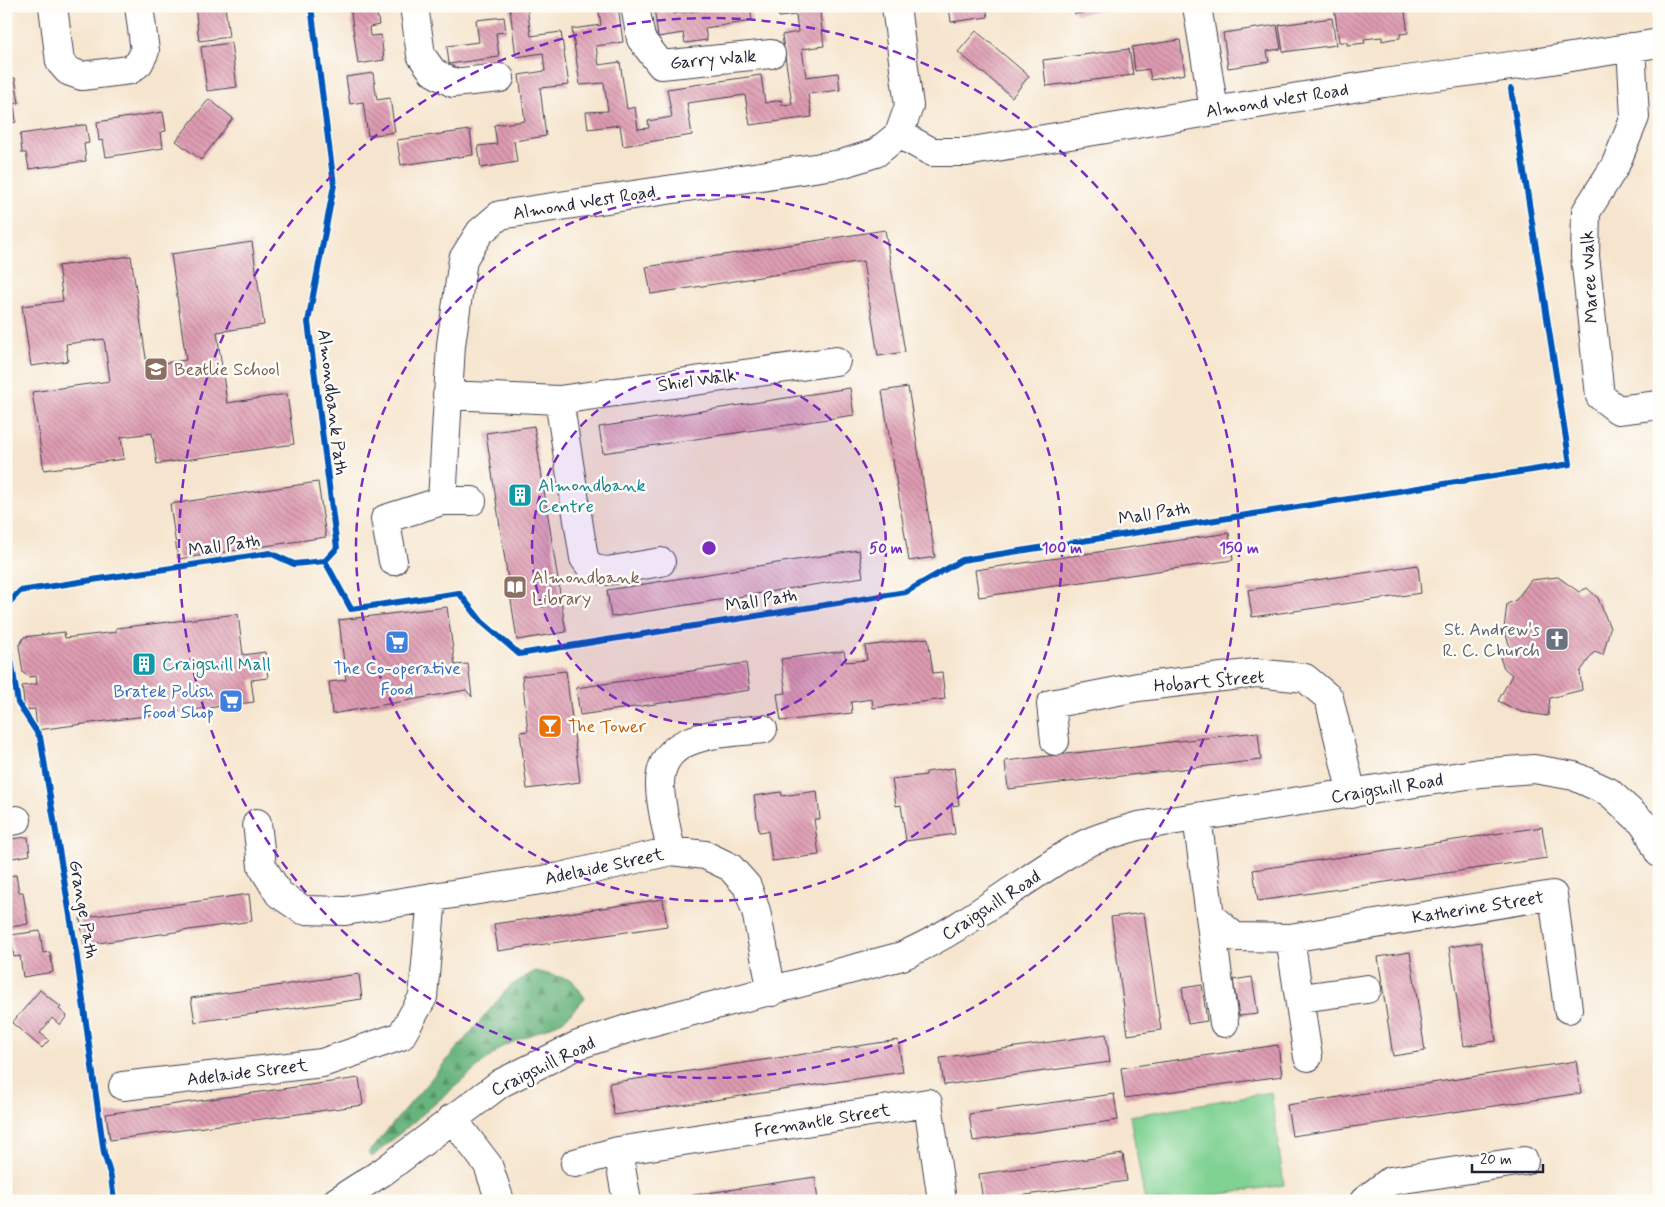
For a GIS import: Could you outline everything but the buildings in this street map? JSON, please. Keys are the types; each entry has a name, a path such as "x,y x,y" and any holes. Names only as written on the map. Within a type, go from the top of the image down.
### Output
{"street":[{"path":"53,6 60,62 68,71 82,76 130,70 139,63 145,51 139,6"},
{"path":"414,6 421,55 433,72 453,82 500,78"},
{"name":"Garry Walk","path":"636,6 641,38 661,64 771,54"},
{"path":"896,6 909,106 899,134"},
{"path":"1197,6 1214,110"},
{"name":"Almond West Road","path":"442,501 451,345 463,259 480,232 500,215 841,164 876,153 899,134 932,152 966,152 1214,110 1659,43"},
{"name":"Maree Walk","path":"1631,47 1635,117 1615,166 1586,212 1585,256 1600,396 1618,410 1659,404"},
{"name":"Shiel Walk","path":"447,395 559,400 836,361"},
{"path":"559,400 584,558 592,569 606,571 662,562"},
{"path":"393,561 385,519 442,501 472,501"},
{"name":"Hobart Street","path":"1055,741 1052,704 1138,687 1256,673 1304,678 1329,698 1352,794"},
{"path":"671,851 660,786 662,772 669,755 684,742 702,736 763,729"},
{"name":"Craigshill Road","path":"337,1201 384,1171 501,1082 578,1045 636,1026 887,962 934,942 1075,849 1102,837 1138,826 1480,773 1534,769 1574,776 1609,792 1646,826 1659,853"},
{"path":"1197,818 1224,1024"},
{"name":"Adelaide Street","path":"257,823 262,866 279,894 303,910 345,911 560,877 671,851 705,855 730,868 747,886 756,911 772,992"},
{"name":"Katherine Street","path":"1210,916 1235,937 1290,938 1553,895 1568,1009"},
{"name":"Adelaide Street","path":"123,1086 322,1063 401,1036 423,997 432,897"},
{"path":"1290,938 1301,998 1308,1058"},
{"path":"1301,998 1367,989"},
{"name":"Fremantle Street","path":"575,1163 618,1151 928,1103 942,1201"},
{"path":"452,1118 488,1165 500,1201"},
{"path":"618,1151 627,1201"},
{"path":"1364,1201 1390,1181 1524,1161"}],"green space":[{"path":"535,971 572,980 585,998 563,1021 502,1047 372,1157 368,1153 510,986"},
{"path":"1271,1092 1284,1185 1174,1201 1145,1201 1130,1116"}],"cycle path":[{"name":"Almondbank Path","path":"311,6 334,185 308,322 337,548 325,561"},
{"name":"Mall Path","path":"6,606 20,591 270,553 294,564 325,561 351,609 459,593 482,622 519,654 906,592 962,560 1570,464 1511,89"},
{"name":"Grange Path","path":"6,628 18,703 40,737 76,951 104,1153 111,1177 114,1201"}],"place":[{"name":"Beatlie School","path":"156,369"},
{"name":"Almondbank Centre","path":"520,495"},
{"name":"Almondbank Library","path":"515,587"},
{"name":"St. Andrew's R. C. Church","path":"1557,639"},
{"name":"The Co-operative Food","path":"397,642"},
{"name":"Craigshill Mall","path":"144,664"},
{"name":"Bratek Polish Food Shop","path":"231,701"},
{"name":"The Tower","path":"550,726"}]}
